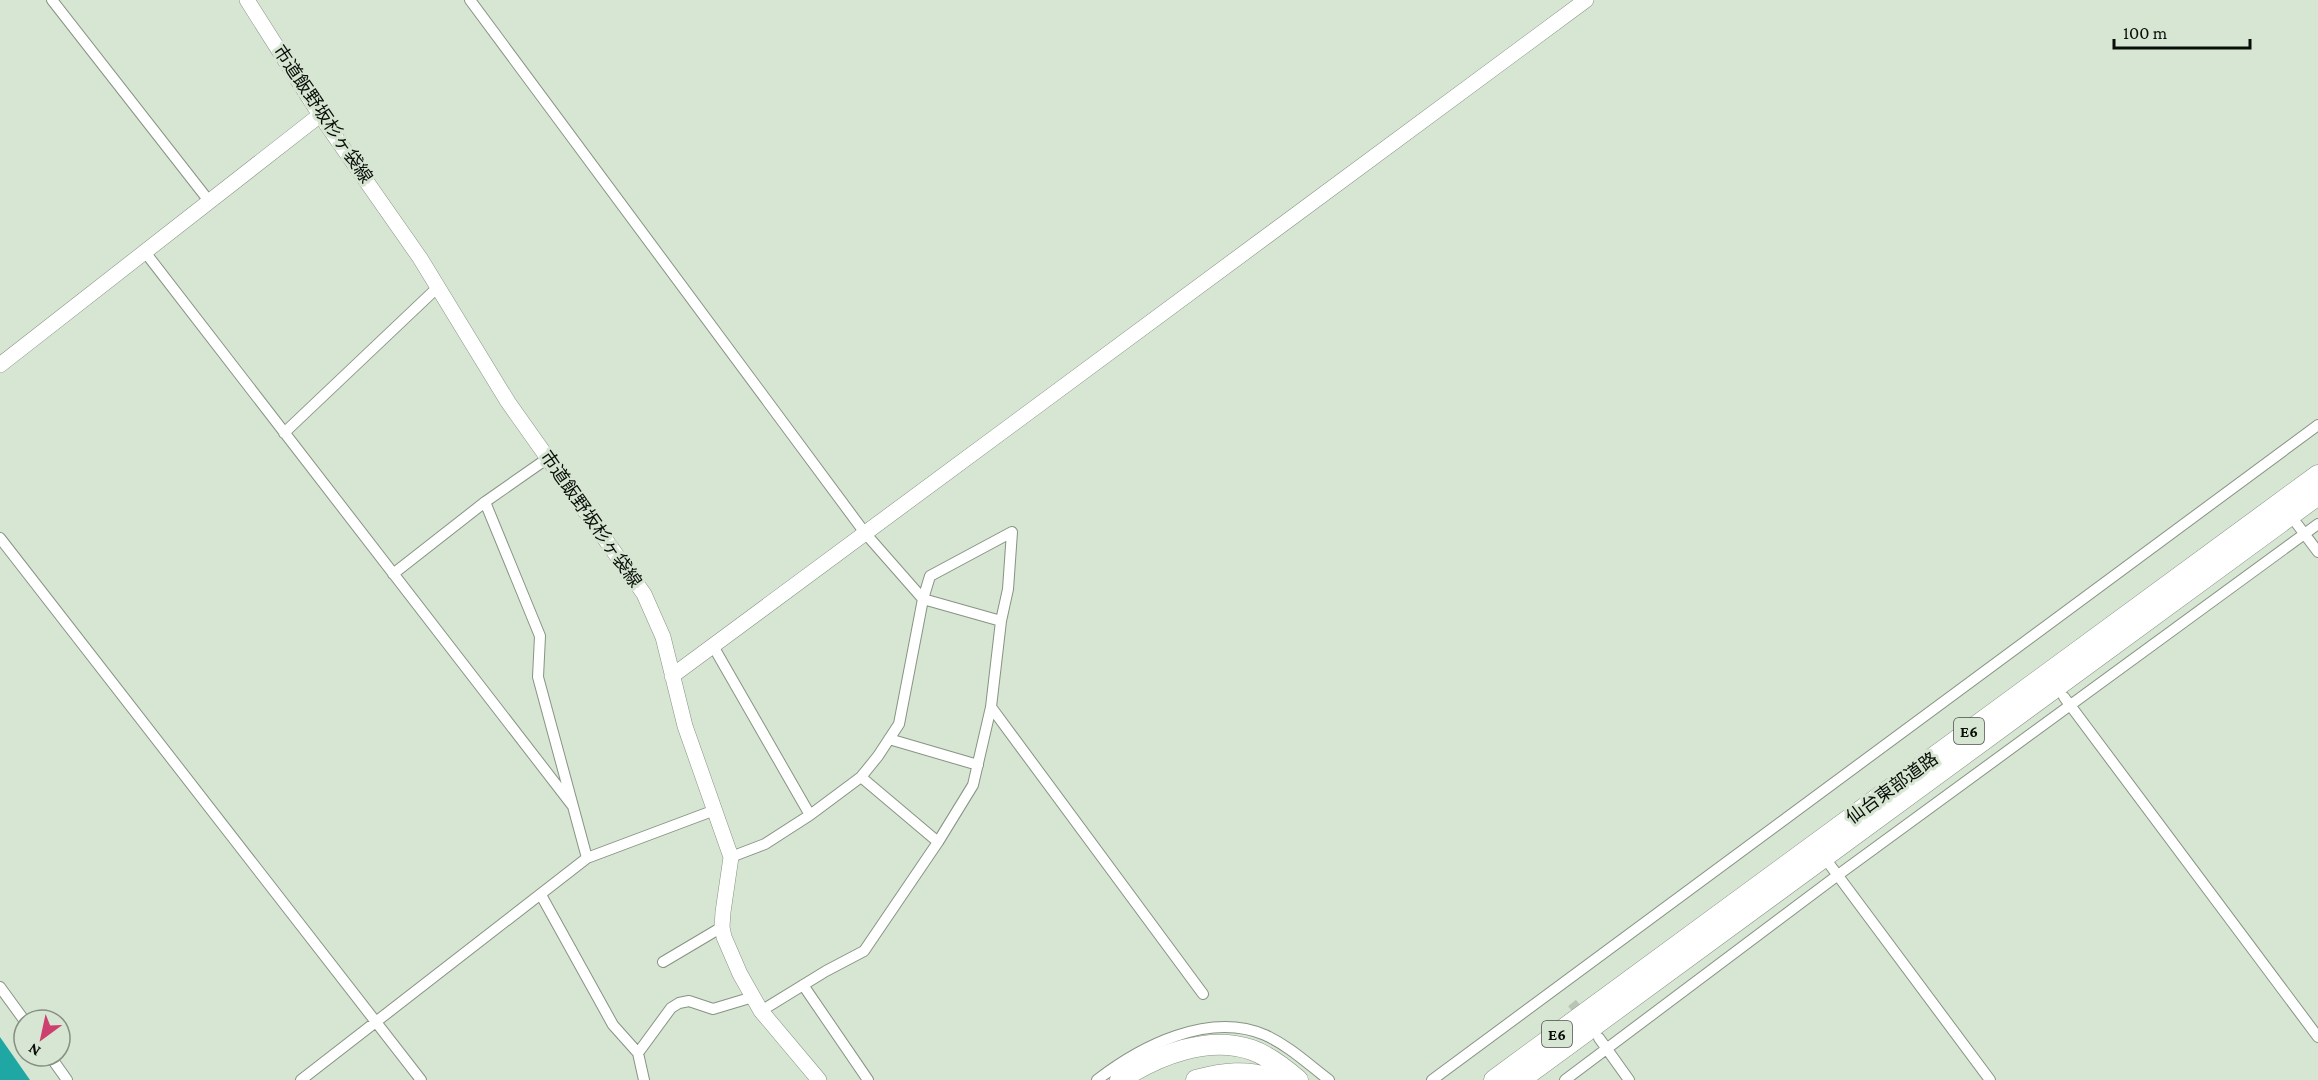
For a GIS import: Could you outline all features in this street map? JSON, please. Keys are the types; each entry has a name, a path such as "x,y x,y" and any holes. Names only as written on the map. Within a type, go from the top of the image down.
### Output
{"highway":[{"name":"仙台東部道路","path":"1520,1080 1626,994 2318,475"},
{"name":"仙台東部道路","path":"1494,1080 1626,994 2318,495"},
{"path":"1481,1080 1626,994"},
{"path":"1533,1080 1626,994"},
{"path":"1120,1080 1150,1063 1180,1051 1225,1044 1253,1050 1298,1080"},
{"path":"1196,1080 1239,1073 1261,1075 1274,1080"}],"street":[{"path":"52,0 209,201"},
{"name":"市道飯野坂杉ヶ袋線","path":"246,0 321,115 420,258 507,402 644,594 663,637 685,726 731,857 722,927 724,937 740,974 757,1004 819,1080"},
{"path":"470,0 865,533 923,599 1001,621"},
{"path":"672,676 1586,0"},
{"path":"0,365 321,115"},
{"path":"145,252 572,805"},
{"path":"284,433 438,286"},
{"path":"1432,1080 2318,425"},
{"path":"393,573 485,502 548,458"},
{"path":"485,502 540,636 538,677 587,858"},
{"path":"2297,524 2318,552"},
{"path":"1565,1080 2068,701 2318,524"},
{"path":"638,1053 670,1008 679,1003 689,1001 713,1008 757,1004 802,985 864,951 938,842 973,785 991,707 1001,621 1008,589 1012,532 930,576 923,599 899,724 861,777 810,815 765,844 731,857"},
{"path":"0,538 421,1080"},
{"path":"713,646 810,815"},
{"path":"2068,701 2318,1037"},
{"path":"991,707 1203,994"},
{"path":"889,739 978,765"},
{"path":"861,777 938,842"},
{"path":"301,1080 587,858 715,810"},
{"path":"1830,865 1990,1080"},
{"path":"541,895 612,1024 638,1053 644,1080"},
{"path":"663,962 722,927"},
{"path":"802,985 868,1080"},
{"path":"0,987 15,1008"},
{"path":"1097,1080 1136,1053 1160,1041 1225,1027 1247,1029 1277,1041 1288,1047 1329,1080"},
{"path":"1599,1038 1629,1080"}],"water":[{"path":"0,1037 12,1054 12,1068 22,1068 30,1080 0,1080"}],"tunnel":[{"path":"1572,1003 1585,1019"}]}
